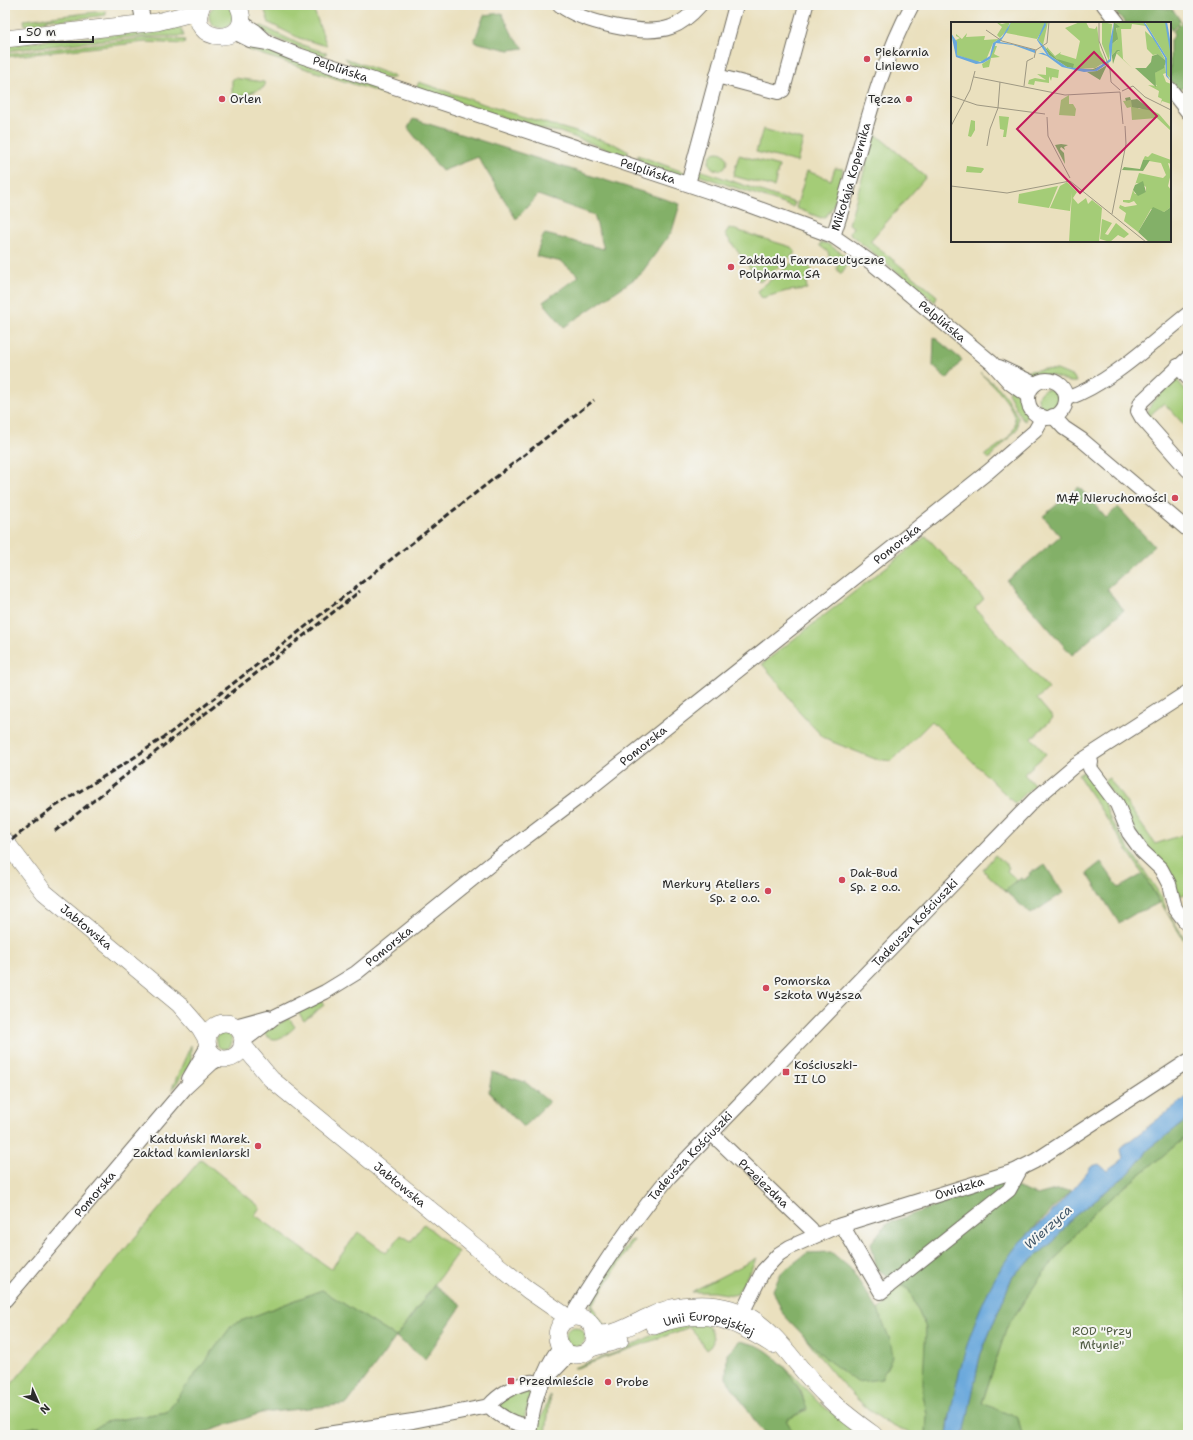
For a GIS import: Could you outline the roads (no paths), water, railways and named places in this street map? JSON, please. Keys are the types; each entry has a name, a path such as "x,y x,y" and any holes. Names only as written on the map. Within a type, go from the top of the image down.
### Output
{"main road":[{"path":"5,39 151,23 201,14 207,33 217,37 223,37 237,27 240,10 238,5"},
{"name":"Jabłowska","path":"5,841 44,892 179,1004 200,1028 207,1043"},
{"name":"Jabłowska","path":"179,1004 192,1009 212,1022 227,1025"},
{"path":"227,1025 240,1033 242,1043 238,1053 225,1058 213,1054 207,1043 211,1030 227,1025"},
{"name":"Jabłowska","path":"242,1043 271,1079"},
{"name":"Jabłowska","path":"225,1058 238,1061 271,1079 528,1290 538,1304 571,1321"},
{"path":"592,1341 590,1324 571,1321 557,1336 565,1351 581,1354 592,1341 677,1306 710,1305 726,1307 739,1318"},
{"name":"Unii Europejskiej","path":"739,1318 766,1327 822,1393 850,1419 874,1435"}],"street":[{"path":"140,5 151,23"},
{"path":"560,5 580,16 634,30 648,31 672,27 691,15 700,5"},
{"path":"688,184 736,5"},
{"name":"Mikołaja Kopernika","path":"833,236 878,85 891,51 912,5"},
{"path":"1104,5 1117,22"},
{"path":"717,76 778,92 783,90 805,6"},
{"name":"Pelplińska","path":"237,27 250,40 268,43 295,54 688,184 798,221 833,236 872,264 992,363 1032,390"},
{"path":"1171,90 1188,112"},
{"path":"1053,407 1080,384 1129,361 1188,314"},
{"path":"1188,378 1183,362 1141,402 1138,411 1142,418 1188,470"},
{"path":"1053,407 1056,383 1050,380 1042,381 1032,390 1028,401 1053,407 1082,440 1188,530"},
{"name":"Pomorska","path":"242,1043 276,1016 325,992 356,973 1002,461 1035,431 1053,407"},
{"name":"Tadeusza Kościuszki","path":"571,1321 597,1273 635,1218 669,1177 1048,786 1087,756 1188,692"},
{"path":"1091,762 1090,768 1118,804 1129,833 1142,850 1161,869 1169,884 1174,908 1188,925"},
{"name":"Pomorska","path":"227,1025 242,1026 260,1018 276,1016"},
{"name":"Pomorska","path":"185,1088 207,1043"},
{"name":"Pomorska","path":"5,1300 185,1088 212,1063 225,1058"},
{"name":"Owidzka","path":"739,1318 762,1271 770,1262 790,1247 842,1225 985,1181 1021,1168 1188,1061"},
{"name":"Przejezdna","path":"711,1133 811,1230 814,1236"},
{"path":"842,1225 881,1292 1009,1190 1021,1168"},
{"path":"489,1406 497,1414 530,1430 542,1384 552,1358 565,1351"},
{"path":"320,1435 413,1421 489,1406 497,1397 519,1386 530,1382 542,1384"}],"water":[{"name":"Wierzyca","path":"1188,1096 1188,1119 1149,1149 1129,1173 1072,1218 1054,1241 1013,1275 980,1356 964,1435 947,1435 956,1385 971,1334 991,1285 1004,1263 1019,1243 1052,1212 1092,1166 1099,1164 1107,1171 1122,1160 1121,1150 1123,1146"}],"railway":[{"path":"5,845 51,809 129,761 170,733 594,400"},
{"path":"168,743 360,591"},
{"path":"55,831 172,739"}],"place":[{"name":"Piekarnia Liniewo","path":"867,59"},
{"name":"Orlen","path":"222,99"},
{"name":"Tęcza","path":"909,99"},
{"name":"Zakłady Farmaceutyczne Polpharma SA","path":"731,267"},
{"name":"M# Nieruchomości","path":"1175,498"},
{"name":"Dak-Bud Sp. z o.o.","path":"842,880"},
{"name":"Merkury Ateliers Sp. z o.o.","path":"768,891"},
{"name":"Pomorska Szkoła Wyższa","path":"766,988"},
{"name":"Kościuszki- II LO","path":"786,1072"},
{"name":"Kałduński Marek. Zakład kamieniarski","path":"258,1146"},
{"name":"Przedmieście","path":"511,1381"},
{"name":"Probe","path":"608,1382"}],"park label":[{"name":"ROD \"Przy Młynie\"","path":"1102,1338"}]}
